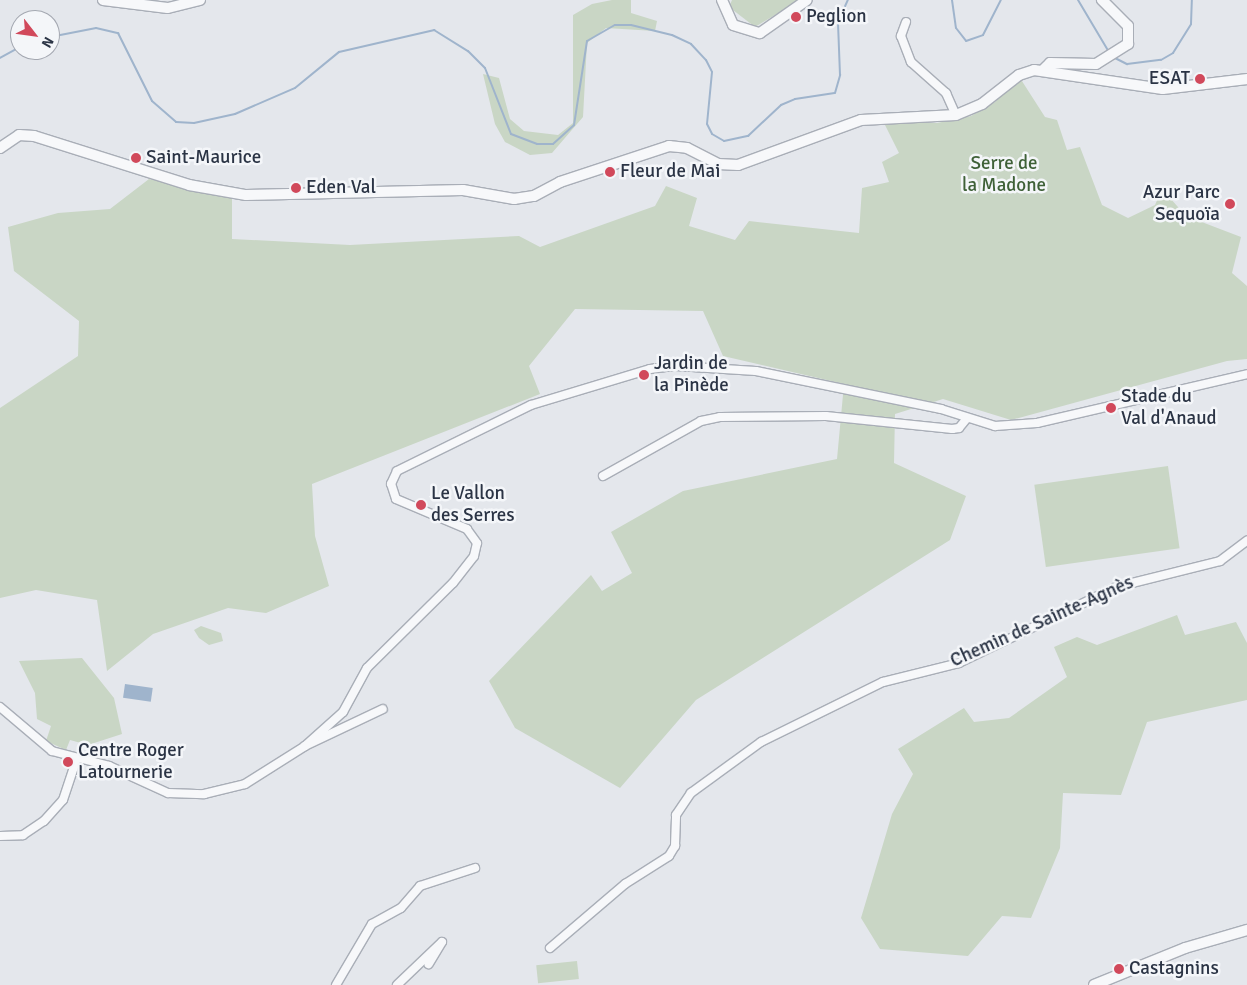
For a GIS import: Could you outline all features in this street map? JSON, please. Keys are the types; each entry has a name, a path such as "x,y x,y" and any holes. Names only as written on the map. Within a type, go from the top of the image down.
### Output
{"street":[{"path":"103,0 168,8 200,0"},
{"path":"722,0 733,25 760,33 807,0"},
{"path":"1043,70 1050,63 1089,66 1118,51 1132,35 1102,0"},
{"path":"906,22 901,36 911,62 946,93 956,115"},
{"path":"0,148 19,135 34,136 189,185 246,195 463,190 514,199 534,196 560,182 669,146 687,148 718,164 738,165 861,120 956,115 982,104 1019,75 1043,70 1163,89 1247,79"},
{"path":"305,746 343,712 367,668 453,583 476,550 474,535 467,529 396,499 392,478 485,427 531,405 636,372 676,366 756,371 967,418 995,426 1037,423 1247,374"},
{"path":"603,476 701,421 720,417 826,416 952,429 959,428 967,418"},
{"name":"Chemin de Sainte-Agnès","path":"550,948 625,884 669,856 675,846 676,815 691,793 718,770 761,742 883,682 959,663 1116,587 1220,561 1247,542"},
{"path":"0,707 38,744 182,796 245,784 305,746 383,709"},
{"path":"0,836 23,835 44,821 67,793 77,758"},
{"path":"336,985 372,924 401,908 420,886 474,868"},
{"path":"1094,985 1185,948 1247,930"},
{"path":"397,985 442,942 429,964"}],"green space":[{"path":"612,0 631,0 631,13 657,21 655,31 606,28 587,43 583,117 552,153 530,155 505,142 495,124 483,74 499,78 510,119 524,131 558,135 573,123 573,15 592,4"},
{"path":"732,0 800,0 755,27 729,7"},
{"name":"Serre de la Madone","path":"1020,78 1045,117 1057,120 1067,150 1080,147 1102,205 1128,218 1155,205 1162,189 1186,216 1241,237 1232,273 1247,286 1247,359 1227,361 1011,420 943,399 895,414 894,463 966,496 950,540 696,700 620,788 515,728 489,681 591,575 602,591 632,573 611,532 683,491 837,459 844,384 723,356 703,311 575,309 529,366 540,394 312,484 315,536 329,586 266,613 228,608 153,634 107,671 97,600 36,590 0,598 0,408 78,356 79,321 14,271 8,227 58,213 110,209 149,179 232,198 232,239 350,245 519,236 540,247 655,206 666,186 697,198 689,226 735,240 749,221 859,233 862,188 889,182 882,162 899,153 883,121 937,123 971,116 995,102"},
{"path":"1168,466 1180,548 1046,567 1034,485"},
{"path":"1177,615 1185,635 1236,622 1247,643 1247,700 1147,722 1121,795 1063,793 1060,848 1031,918 1002,916 968,956 880,949 861,918 892,814 913,774 898,749 964,708 974,722 1009,718 1067,677 1054,647 1077,637 1097,645"},
{"path":"201,626 221,633 223,641 209,645 199,638 194,630"},
{"path":"82,658 114,698 122,734 88,745 70,740 66,750 46,741 51,726 37,719 35,693 19,661"},
{"path":"577,961 579,979 538,983 536,965"}],"water":[{"path":"125,684 153,688 151,702 123,698"}],"waterway":[{"path":"60,35 96,28 118,33 152,101 176,122 194,123 235,114 295,88 339,52 434,30 468,51 485,68 511,134 537,144 553,144 574,125 587,41 615,25 631,25 672,35 691,44 706,60 712,72 707,124 712,134 724,141 748,136 781,105 795,99 835,93 840,75 838,22 848,0"},
{"path":"952,0 956,28 966,41 983,35 1001,0"},
{"path":"1078,0 1109,52"},
{"path":"1113,57 1127,64 1161,60 1173,53 1191,24 1192,0"},
{"path":"0,58 10,52"}],"place":[{"name":"Peglion","path":"796,17"},
{"name":"ESAT","path":"1200,79"},
{"name":"Saint-Maurice","path":"136,158"},
{"name":"Fleur de Mai","path":"610,172"},
{"name":"Eden Val","path":"296,188"},
{"name":"Azur Parc Sequoïa","path":"1230,204"},
{"name":"Jardin de la Pinède","path":"644,375"},
{"name":"Stade du Val d'Anaud","path":"1111,408"},
{"name":"Le Vallon des Serres","path":"421,505"},
{"name":"Centre Roger Latournerie","path":"68,762"},
{"name":"Castagnins","path":"1119,969"}]}
